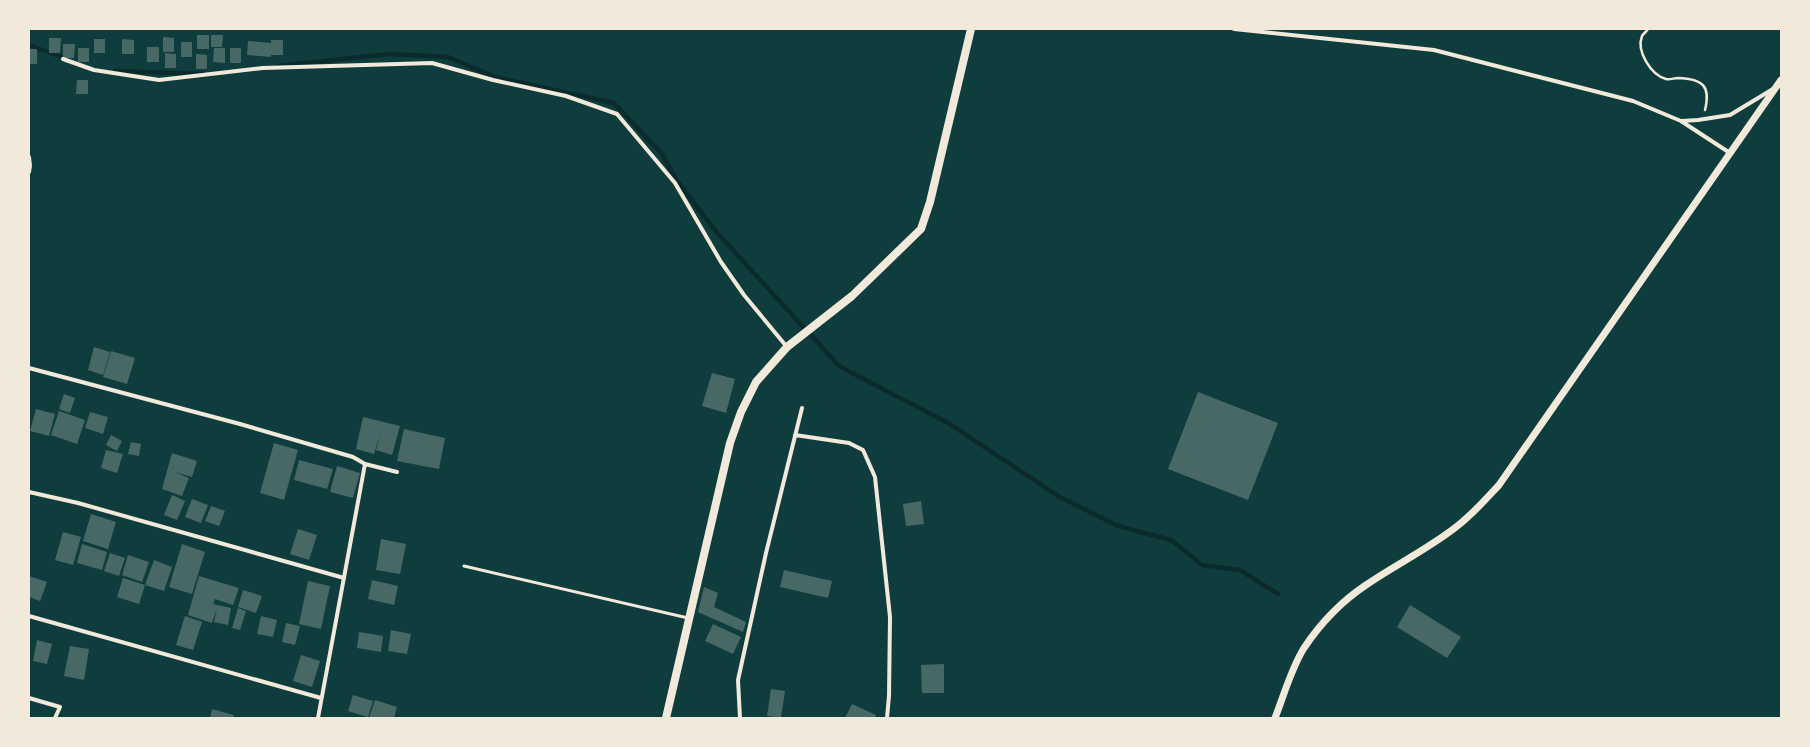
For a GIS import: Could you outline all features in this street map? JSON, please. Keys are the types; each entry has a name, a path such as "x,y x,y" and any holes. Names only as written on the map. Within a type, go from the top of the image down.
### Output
{"main road":[{"path":"666,718 730,443 741,412 756,382 787,347 852,296 921,229 930,202 972,29"}],"street":[{"path":"1234,29 1434,50 1633,101 1681,121 1730,153"},
{"path":"63,58 94,70 159,80 263,68 432,63 493,80 566,96 617,114 675,182 721,262 744,295 787,347"},
{"path":"1275,718 1291,675 1304,648 1338,608 1365,585 1455,528 1476,510 1499,485 1781,80"},
{"path":"1681,121 1730,115 1776,87"},
{"path":"29,157 29,172"},
{"path":"29,368 247,427 353,457 366,464 397,472"},
{"path":"740,718 738,680 762,568 802,408"},
{"path":"795,435 849,443 863,450 875,477 890,617 889,696 887,718"},
{"path":"318,718 366,464"},
{"path":"29,492 78,503 344,578"},
{"path":"29,616 321,698"},
{"path":"29,698 60,707 55,718"}],"lane":[{"path":"464,566 690,619"}],"path":[{"path":"1648,29 1642,36 1641,45 1645,60 1656,74 1666,79 1692,80 1701,83 1707,90 1708,99 1705,110 1698,120"}],"building":[{"path":"197,35 209,35 209,49 197,49"},
{"path":"211,35 223,35 222,47 211,47"},
{"path":"163,37 174,38 174,52 163,52"},
{"path":"49,38 61,38 60,53 49,53"},
{"path":"94,39 105,39 105,53 94,53"},
{"path":"122,39 134,40 134,54 122,54"},
{"path":"271,40 283,40 283,55 271,55"},
{"path":"248,41 271,43 271,57 247,55"},
{"path":"181,42 192,42 192,57 181,57"},
{"path":"63,44 75,44 74,58 63,58"},
{"path":"147,47 159,47 159,62 147,62"},
{"path":"78,48 89,48 89,62 78,62"},
{"path":"214,48 225,48 225,63 213,62"},
{"path":"230,48 241,48 241,63 230,63"},
{"path":"29,49 37,49 37,64 29,64"},
{"path":"165,53 176,54 176,68 165,68"},
{"path":"196,54 207,55 207,69 196,69"},
{"path":"77,80 88,80 88,94 76,94"},
{"path":"94,347 110,352 103,375 88,370"},
{"path":"111,351 135,358 127,384 103,377"},
{"path":"712,373 735,379 726,413 702,406"},
{"path":"1198,392 1278,423 1248,500 1168,469"},
{"path":"64,394 75,398 70,413 59,409"},
{"path":"36,409 55,414 49,436 30,431"},
{"path":"59,411 85,420 77,444 51,435"},
{"path":"90,412 108,417 103,434 85,428"},
{"path":"363,417 400,426 392,455 376,450 380,434 374,454 356,449"},
{"path":"404,429 445,438 439,469 397,461"},
{"path":"111,435 122,441 117,451 106,445"},
{"path":"131,442 141,444 139,456 128,454"},
{"path":"274,443 298,450 284,500 260,493"},
{"path":"106,450 123,454 117,473 101,468"},
{"path":"172,453 197,461 192,477 175,472 189,478 182,496 162,489"},
{"path":"299,460 333,469 327,489 294,480"},
{"path":"337,466 360,473 353,498 330,492"},
{"path":"172,495 185,501 177,520 164,515"},
{"path":"192,499 208,505 201,523 185,517"},
{"path":"921,501 924,524 906,526 903,504"},
{"path":"211,506 225,511 219,526 205,521"},
{"path":"91,514 116,522 108,549 83,541"},
{"path":"298,529 317,535 309,560 290,554"},
{"path":"63,532 81,537 73,565 55,560"},
{"path":"381,539 406,544 400,574 376,570"},
{"path":"82,544 107,552 102,570 77,563"},
{"path":"182,544 205,552 192,594 169,587"},
{"path":"110,553 125,558 119,576 104,571"},
{"path":"128,555 149,562 142,582 122,575"},
{"path":"154,560 172,567 164,591 145,585"},
{"path":"784,570 832,581 828,598 780,587"},
{"path":"29,576 47,582 40,601 29,597"},
{"path":"199,576 239,588 233,605 215,599 213,604 231,608 228,625 214,622 217,608 212,623 188,615"},
{"path":"123,578 145,585 139,604 117,597"},
{"path":"372,580 398,586 394,605 368,599"},
{"path":"308,581 330,586 321,629 299,624"},
{"path":"704,587 718,593 714,607 746,622 743,632 698,612"},
{"path":"243,590 262,596 256,613 238,607"},
{"path":"1410,605 1461,637 1447,658 1397,627"},
{"path":"238,608 246,611 240,630 232,628"},
{"path":"185,616 202,622 193,650 176,645"},
{"path":"261,616 277,620 273,637 257,634"},
{"path":"286,623 300,626 295,645 282,642"},
{"path":"713,624 741,637 733,654 705,641"},
{"path":"391,630 411,634 407,654 388,651"},
{"path":"359,632 383,636 381,652 357,648"},
{"path":"37,640 52,644 47,664 33,661"},
{"path":"70,646 89,649 84,680 64,676"},
{"path":"301,655 320,661 312,687 293,681"},
{"path":"944,664 944,693 922,693 921,665"},
{"path":"771,689 785,691 781,718 767,716"},
{"path":"353,695 373,701 368,717 348,711"},
{"path":"375,700 397,707 394,718 369,718"},
{"path":"852,704 876,715 875,718 845,718"},
{"path":"212,709 234,715 233,718 210,718"}],"waterway":[{"path":"29,45 67,59"},
{"path":"278,66 389,54 448,57 495,77 614,103 662,154 677,181 719,235 839,366 948,423 1060,497 1118,526 1171,540 1202,565 1240,570 1278,594"},
{"path":"115,71 203,74"}]}
